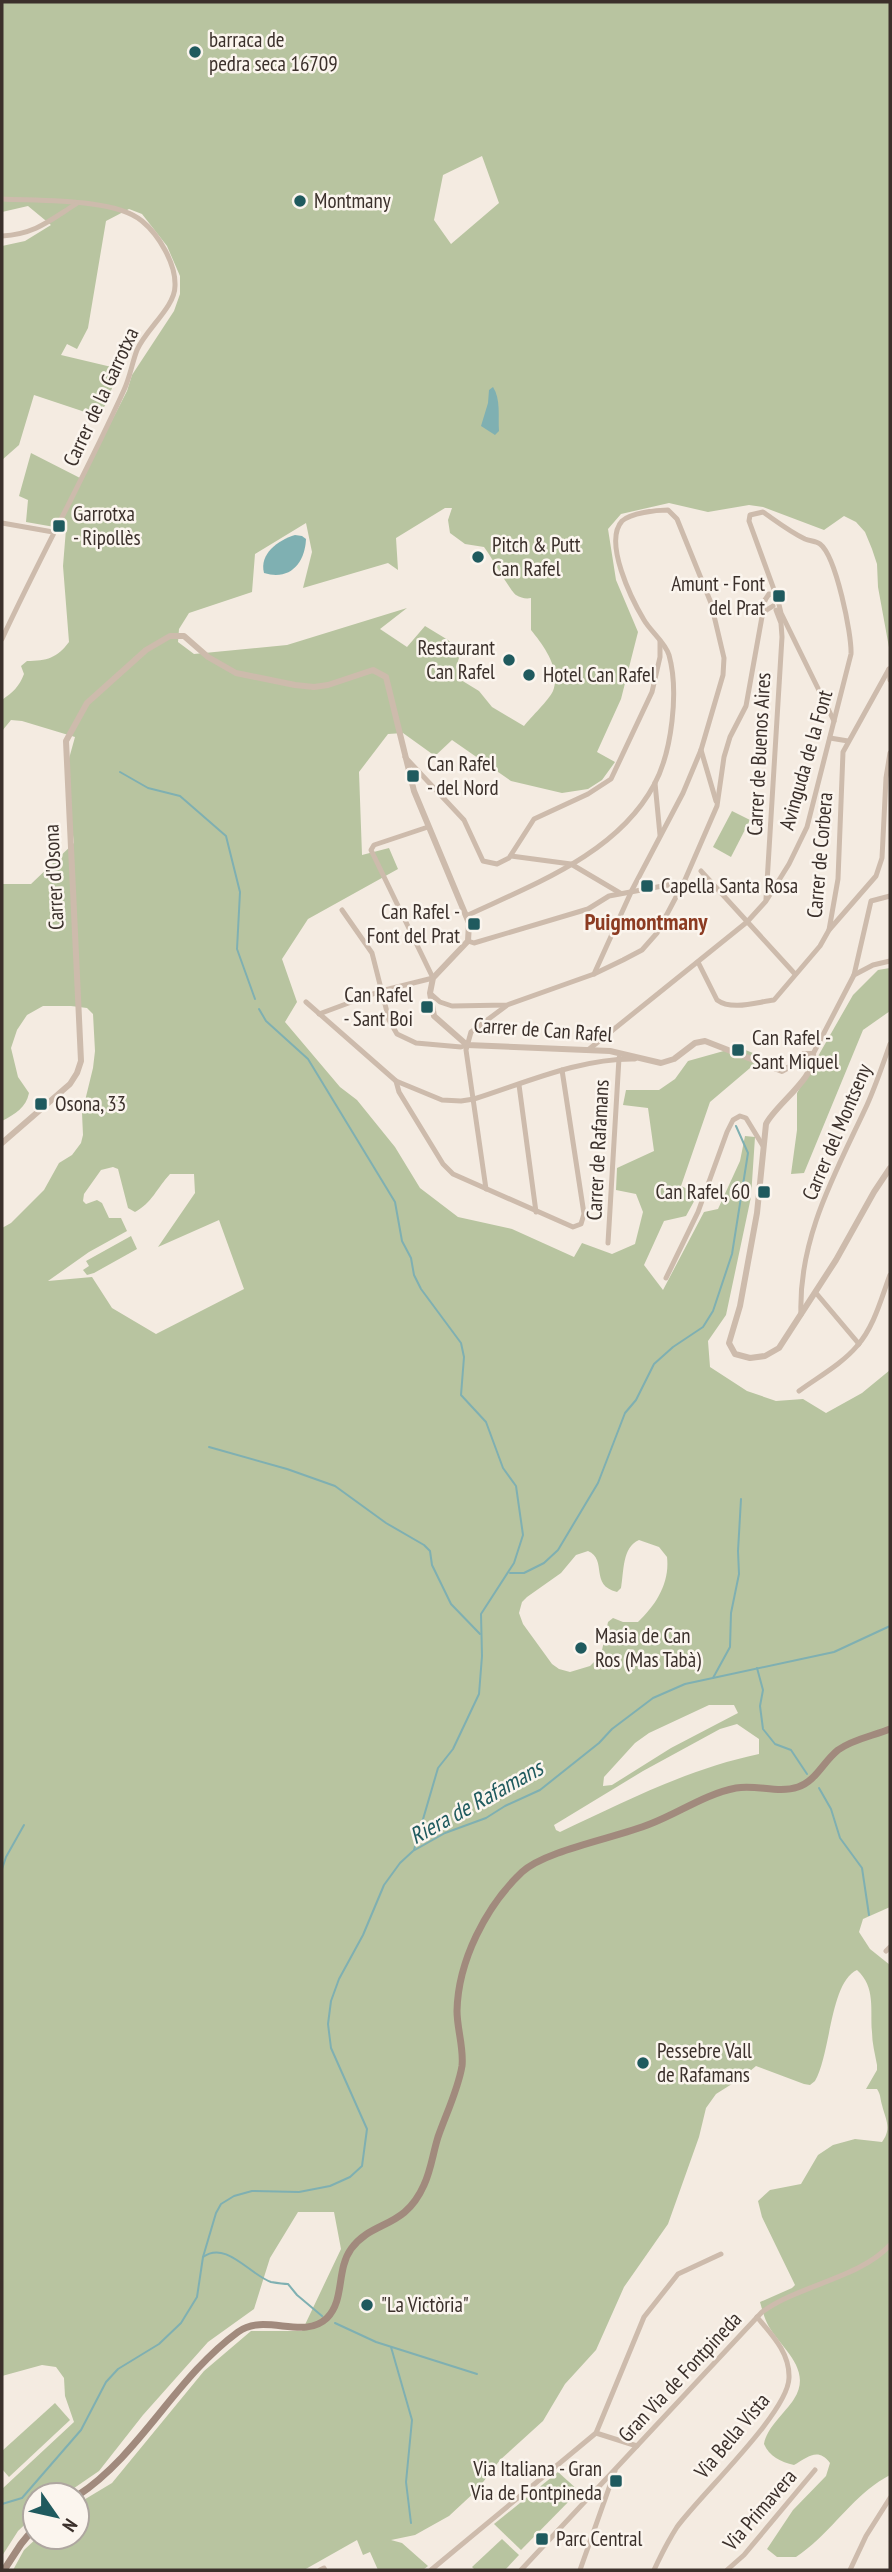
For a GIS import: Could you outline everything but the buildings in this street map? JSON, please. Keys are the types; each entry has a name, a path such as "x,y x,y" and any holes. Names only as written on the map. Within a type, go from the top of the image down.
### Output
{"main road":[{"path":"91,2486 108,2473 182,2385 238,2332 261,2323 308,2327 324,2320 337,2300 343,2264 352,2247 363,2236 396,2220 414,2204 428,2176 461,2068 462,2051 457,2015 465,1965 488,1917 523,1871 543,1859 649,1824 725,1791 751,1786 783,1790 798,1787 812,1779 842,1747 890,1729"},
{"path":"4,2570 21,2546"}],"street":[{"name":"Carrer de la Garrotxa","path":"2,199 115,208 143,222 163,248 176,286 171,300 137,349 118,402 53,532"},
{"path":"2,236 22,235 34,230 76,204"},
{"path":"466,916 571,864 618,832 656,783 670,741 671,670 668,652 645,622 623,580 616,533 619,525 628,517 664,509 677,519 711,603 724,658 719,692 701,750 683,793 632,890 594,974"},
{"name":"Avinguda de la Font","path":"588,1051 747,922 766,901 789,864 807,827 851,654 852,640 832,562 818,542 807,540 763,512 756,512 750,515 749,522 771,582 773,604"},
{"path":"2,523 53,532 2,639"},
{"path":"486,1189 466,1050 471,1032 507,1005 594,974 642,950 657,933 684,882 717,804 724,757 730,737 746,706 762,613 773,604 834,721"},
{"name":"Carrer de Buenos Aires","path":"766,901 782,637 781,623 773,604"},
{"name":"Carrer d'Osona","path":"2,1143 65,1089 77,1073 81,1061 66,741 87,703 146,650 170,636 184,636 208,657 227,669 247,676 295,685 328,685 373,670 382,674 390,691 404,755"},
{"path":"404,755 464,821 483,861 497,864 510,856 534,819 587,794 611,779 652,692 660,657 660,641"},
{"path":"890,669 890,680"},
{"name":"Carrer de Corbera","path":"829,930 838,879 843,752 890,669"},
{"path":"830,738 848,741"},
{"path":"701,750 717,804"},
{"path":"698,962 717,1000 731,1005 774,1000 876,876 882,858 890,753"},
{"path":"320,1014 381,991 433,978 468,942 470,929 466,916 414,791 404,755"},
{"path":"656,783 660,838"},
{"path":"428,827 374,845 372,850 433,978 430,993 440,1002 452,1006 507,1005"},
{"path":"510,856 571,864 620,893"},
{"path":"701,872 795,974"},
{"path":"468,942 474,943 576,913 609,896 684,882"},
{"path":"855,903 890,896"},
{"path":"871,901 854,975 813,1054 812,1063 782,1106 769,1118 757,1213 740,1306 731,1336 731,1349 741,1357 750,1358 772,1353 785,1342 890,1168"},
{"path":"342,910 372,953 389,1020 397,1034 416,1043 461,1047 467,1045"},
{"path":"854,975 873,965 890,961"},
{"name":"Carrer de Can Rafel","path":"430,993 435,1016 467,1045 620,1052 655,1063 666,1062 695,1043 705,1041 782,1071 806,1053 813,1054"},
{"path":"306,1002 396,1081 442,1100 474,1099 562,1070 619,1059 638,1059"},
{"name":"Carrer del Montseny","path":"801,1315 802,1274 825,1193 868,1103 890,1044"},
{"name":"Carrer de Rafamans","path":"608,1243 619,1059"},
{"name":"Carrer de Rafamans","path":"396,1081 443,1164 453,1174 573,1227 581,1224 584,1214 562,1070"},
{"path":"519,1085 536,1212"},
{"path":"666,1278 698,1212 733,1120 740,1115 746,1118 764,1149"},
{"path":"799,1391 859,1344 869,1330 890,1275"},
{"path":"816,1293 859,1344"},
{"name":"Gran Via de Fontpineda","path":"521,2570 757,2317 782,2300 870,2262 890,2245"},
{"path":"431,2570 596,2433 644,2317 678,2274 721,2254"},
{"name":"Via Bella Vista","path":"654,2570 664,2547 678,2526 737,2458 785,2396 789,2379 786,2359 757,2317"},
{"path":"596,2433 636,2446"},
{"path":"580,2570 615,2469"},
{"name":"Via Primavera","path":"727,2570 744,2555 815,2470"},
{"path":"850,2570 866,2536 890,2498"}],"green space":[{"path":"2,2 890,2 890,653 878,587 877,564 865,532 856,522 844,516 824,530 763,507 749,505 708,512 669,503 621,514 608,529 616,580 638,632 621,699 597,752 615,762 602,780 588,789 562,793 511,781 452,740 435,756 403,733 388,734 359,772 362,855 389,848 398,869 308,919 282,959 297,1002 285,1022 340,1087 357,1100 395,1147 420,1188 458,1217 512,1229 574,1257 582,1243 612,1254 635,1244 643,1212 636,1194 616,1190 617,1168 654,1151 648,1108 623,1105 626,1090 659,1090 675,1079 688,1061 738,1047 763,1057 710,1102 681,1186 698,1194 686,1216 664,1221 644,1265 663,1290 704,1212 718,1209 740,1161 745,1136 755,1137 751,1197 726,1315 708,1341 710,1367 747,1391 776,1401 803,1399 826,1413 862,1393 890,1370 890,1907 863,1919 859,1932 870,1949 890,1965 890,2475 864,2493 821,2537 796,2557 777,2557 767,2549 793,2510 826,2476 830,2463 817,2454 794,2465 789,2464 772,2455 764,2444 772,2426 794,2399 800,2377 792,2358 767,2323 760,2302 795,2285 762,2217 758,2201 770,2190 801,2184 818,2155 833,2145 855,2139 882,2142 887,2133 879,2093 877,2089 866,2089 877,2065 870,1991 857,1970 841,1988 825,2054 815,2081 810,2085 804,2084 756,2066 716,2094 706,2108 699,2137 668,2224 624,2287 596,2350 565,2384 543,2421 500,2460 477,2490 449,2516 415,2535 391,2540 402,2543 428,2566 423,2570 378,2570 370,2552 363,2555 357,2540 304,2570 13,2570 23,2551 91,2551 91,2496 112,2483 204,2371 251,2331 302,2331 341,2249 334,2212 298,2212 270,2258 254,2309 208,2342 143,2415 99,2471 84,2481 21,2481 21,2528 2,2556 2,2489 74,2422 65,2396 64,2378 56,2367 42,2365 2,2376 2,1228 11,1223 44,1190 59,1163 72,1155 81,1143 82,1113 95,1051 93,1014 87,1008 43,1006 27,1015 17,1030 11,1048 18,1077 29,1093 28,1098 23,1107 2,1121 2,884 31,884 74,843 65,773 75,737 11,720 2,731 2,700 20,682 24,674 21,666 27,661 51,658 69,642 63,566 66,529 26,522 28,500 19,496 31,453 82,479 127,391 132,375 174,311 180,294 180,276 167,246 142,214 129,209 106,221 88,328 77,349 67,344 61,355 120,369 100,417 34,395 19,445 2,460 2,246 25,241 51,225 28,206 2,212","holes":["482,156 499,203 451,244 434,220 443,175","445,508 452,508 448,520 450,533 465,544 484,547 513,592 522,598 531,598 531,630 550,658 555,683 551,695 524,726 492,707 479,691 461,680 456,667 461,652 448,640 425,626 407,647 380,629 407,608 287,645 194,654 178,642 179,629 189,613 252,592 255,554 306,523 312,552 303,588 388,563 398,570 396,538","113,1167 118,1169 128,1208 135,1212 150,1200 170,1174 194,1174 195,1193 158,1247 219,1220 244,1289 156,1334 112,1308 92,1277 48,1281 89,1252 127,1231 121,1218 109,1218 102,1203 97,1200 86,1204 83,1201 84,1194 101,1170","639,1540 659,1547 667,1557 664,1585 656,1601 638,1622 623,1622 613,1618 608,1622 601,1655 590,1666 570,1672 559,1669 552,1664 523,1624 519,1613 522,1602 561,1573 576,1555 588,1551 597,1560 603,1584 617,1592 621,1588 629,1548","709,1705 734,1705 738,1713 671,1748 612,1785 603,1786 604,1777 635,1743 649,1733","737,1724 759,1739 759,1754 682,1777 560,1832 556,1830 554,1825 643,1771 720,1729"]},
{"path":"732,811 750,820 731,857 713,847"},
{"path":"890,968 890,1011 863,1030 804,1173 791,1174 797,1130 797,1093 853,995 878,970"},
{"path":"131,1236 137,1249 94,1273 87,1275 83,1270 89,1266 86,1261"},
{"path":"55,2403 70,2420 9,2477 2,2469 2,2451"},
{"path":"558,2472 579,2491 521,2550 494,2524"},
{"path":"502,2539 519,2555 505,2570 475,2570 472,2567"}],"water":[{"path":"493,387 499,408 499,431 495,435 481,426 489,390"},
{"path":"295,535 306,539 299,562 288,572 273,575 264,573 264,560 271,549 282,540"}],"waterway":[{"path":"120,772 148,788 180,796 226,836 240,892 237,949 255,999"},
{"path":"259,1009 266,1021 308,1059 395,1202 402,1241 411,1258 414,1275 421,1289 461,1343 464,1357 461,1395 486,1422 503,1468 516,1486 523,1535 514,1563 481,1614 479,1694 453,1749 438,1768 414,1850"},
{"path":"510,1573 524,1573 544,1563 558,1550 598,1483 625,1413 636,1400 654,1364 673,1347 703,1327 713,1311 732,1254 748,1153 736,1126"},
{"path":"209,1447 335,1486 386,1523 424,1545 430,1551 432,1565 451,1604 480,1634"},
{"path":"713,1678 730,1647 731,1613 739,1574 741,1499"},
{"name":"Riera de Rafamans","path":"2,2504 22,2498 81,2430 106,2382 118,2369 159,2344 181,2323 197,2297 203,2257 221,2204 234,2196 252,2191 299,2192 330,2186 350,2177 362,2166 367,2129 331,2048 328,2024 331,2001 339,1979 363,1935 384,1885 400,1863 413,1851 445,1833 486,1818 540,1790 653,1698 685,1684 834,1652 890,1626"},
{"path":"757,1668 763,1690 760,1706 763,1729 775,1744 791,1750 807,1774"},
{"path":"819,1788 831,1809 840,1838 862,1868 869,1915"},
{"path":"2,1869 24,1825"},
{"path":"203,2257 220,2253 238,2260 271,2282 288,2284 322,2316"},
{"path":"335,2323 376,2342 477,2374"},
{"path":"391,2347 412,2420 406,2482 411,2523"}],"place":[{"name":"barraca de pedra seca 16709","path":"195,52"},
{"name":"Montmany","path":"300,201"},
{"name":"Garrotxa - Ripollès","path":"59,526"},
{"name":"Pitch & Putt Can Rafel","path":"478,557"},
{"name":"Amunt - Font del Prat","path":"779,596"},
{"name":"Restaurant Can Rafel","path":"509,660"},
{"name":"Hotel Can Rafel","path":"529,675"},
{"name":"Can Rafel - del Nord","path":"413,776"},
{"name":"Capella Santa Rosa","path":"647,886"},
{"name":"Can Rafel - Font del Prat","path":"474,924"},
{"name":"Can Rafel - Sant Boi","path":"427,1007"},
{"name":"Can Rafel - Sant Miquel","path":"738,1050"},
{"name":"Osona, 33","path":"41,1104"},
{"name":"Can Rafel, 60","path":"764,1192"},
{"name":"Masia de Can Ros (Mas Tabà)","path":"581,1648"},
{"name":"Pessebre Vall de Rafamans","path":"643,2063"},
{"name":"\"La Victòria\"","path":"367,2305"},
{"name":"Via Italiana - Gran Via de Fontpineda","path":"616,2481"},
{"name":"Parc Central","path":"542,2539"}],"district":[{"name":"Puigmontmany","path":"646,922"}]}
